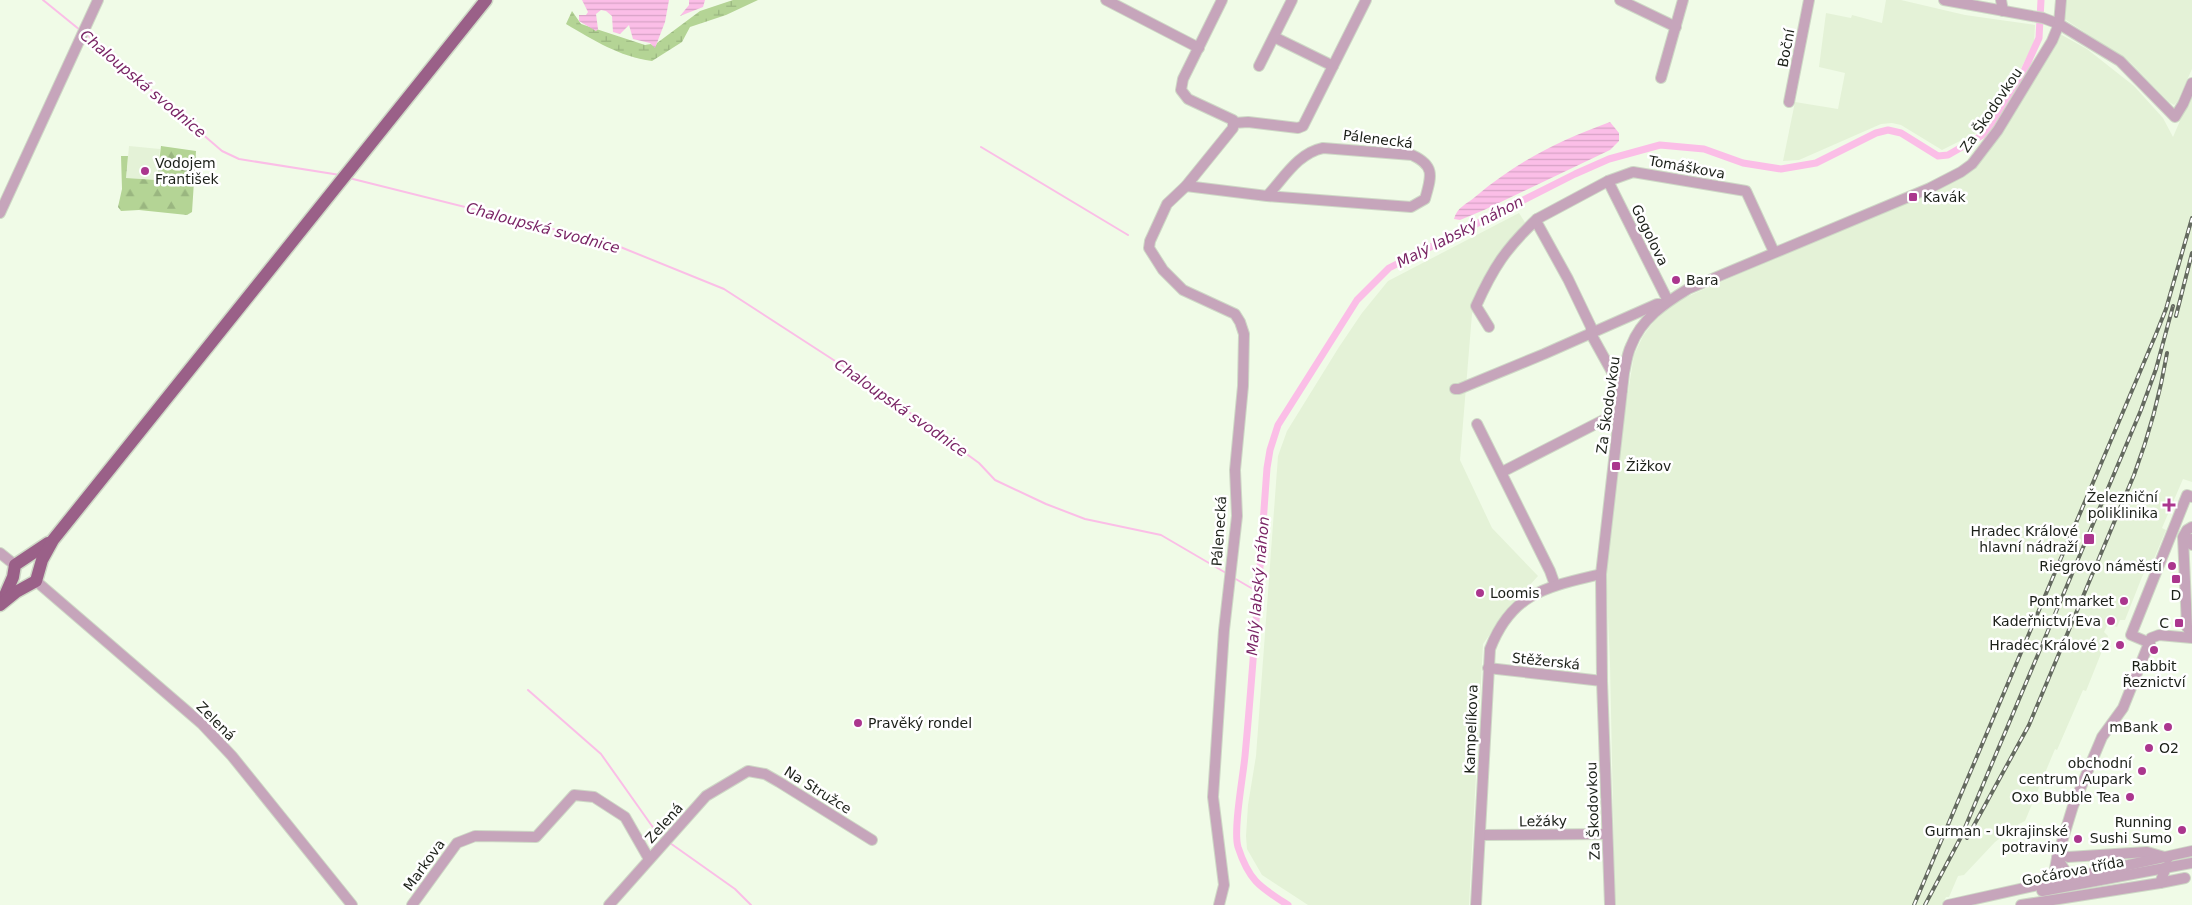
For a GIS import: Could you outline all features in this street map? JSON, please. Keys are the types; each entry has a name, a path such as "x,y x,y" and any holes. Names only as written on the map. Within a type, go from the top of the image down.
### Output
{"main road":[{"path":"0,605 34,580 53,540 486,0"},
{"path":"0,605 17,568 53,540"},
{"path":"17,568 33,563 34,580"},
{"path":"17,568 17,583 34,580"}],"street":[{"path":"0,213 98,0"},
{"path":"1106,0 1199,48"},
{"path":"1222,0 1184,79 1181,90 1183,95 1233,120 1234,123 1302,127 1366,0"},
{"path":"1259,66 1292,0"},
{"path":"1620,0 1676,27"},
{"path":"1661,78 1683,0"},
{"name":"Boční","path":"1789,102 1809,0"},
{"path":"1944,0 2038,17 2059,24 2120,61 2175,117 2192,83"},
{"path":"2000,0 2003,11"},
{"name":"Za Škodovkou","path":"1610,905 1602,681 1601,574 1624,373 1631,345 1645,323 1665,303 1691,287 1930,188 1972,164 1998,130 2052,41 2059,24 2061,0"},
{"path":"1274,37 1333,66"},
{"name":"Pálenecká","path":"1220,905 1224,885 1213,798 1224,630 1237,516 1235,470 1243,386 1244,334 1235,314 1183,290 1163,270 1151,253 1150,241 1167,204 1186,186 1228,135 1234,123"},
{"name":"Pálenecká","path":"1186,186 1267,196 1411,207 1425,199 1430,178 1428,166 1424,161 1412,155 1323,148 1310,150 1300,157 1267,196"},
{"name":"Tomáškova","path":"1489,327 1476,306 1498,262 1516,238 1537,219 1608,181 1633,172 1746,191 1774,252"},
{"name":"Gogolova","path":"1608,181 1665,303"},
{"path":"1537,219 1536,223 1591,327 1591,334 1622,390"},
{"path":"1454,389 1459,389 1591,334 1657,304 1665,303"},
{"path":"1502,472 1619,412"},
{"path":"1477,424 1502,472 1555,585"},
{"path":"2150,640 2131,635 2187,495 2192,497"},
{"path":"2066,887 2054,882 2058,856 2073,806 2102,737 2120,714 2150,640 2159,635 2192,637 2188,627 2182,537 2192,527"},
{"path":"2192,539 2192,545"},
{"path":"0,553 17,568"},
{"name":"Kampelíkova","path":"1476,905 1488,658 1493,642 1516,606 1525,599 1555,585 1601,574"},
{"name":"Zelená","path":"34,580 202,724 232,756 352,905"},
{"name":"Stěžerská","path":"1488,668 1602,681"},
{"name":"Zelená","path":"609,905 706,796 748,771"},
{"name":"Na Stružce","path":"748,771 757,771 772,778 872,840"},
{"name":"Markova","path":"412,905 457,843 475,836 536,837 574,795 594,797 625,817 649,859"},
{"name":"Ležáky","path":"1480,835 1607,834"},
{"path":"2058,856 2147,852 2167,862 2160,883"},
{"name":"Gočárova třída","path":"1984,898 2000,898 2066,887 2167,862 2192,852"},
{"path":"2058,856 2062,868 2068,873 2092,874"},
{"name":"Gočárova třída","path":"1948,905 2092,874 2167,862 2192,862"},
{"name":"Gočárova třída","path":"2021,905 2185,878"}],"shaded area":[{"path":"582,0 669,0 665,22 655,48 650,43 633,39 629,25 620,34 613,32 612,16 606,11 601,10 596,14 598,29 596,31 579,21 579,15 586,15 588,12"},
{"path":"689,0 705,0 703,7 680,16 689,5"},
{"path":"1886,0 1901,0 1965,15 2035,25 2034,43 2017,76 1989,122 1976,133 1942,150 1901,125 1892,123 1881,124 1799,160 1783,161 1795,102 1838,109 1845,73 1819,67 1826,13 1851,18 1852,15 1882,23"},
{"path":"2065,0 2192,0 2192,69 2177,102 2174,105 2169,102 2130,62 2063,18"},
{"path":"2060,34 2087,49 2134,86 2163,118 2173,137 2192,93 2192,482 2183,479 2162,528 2166,530 2151,566 2148,565 2142,577 2125,620 2120,620 2117,627 2108,624 2104,632 2108,636 2086,691 2083,690 2057,750 2055,749 2025,821 1995,842 1964,875 1958,876 1949,897 1946,897 1942,905 1615,905 1606,569 1623,423 1634,355 1643,336 1660,313 1684,298 1965,176 1988,153"},
{"path":"1610,122 1619,133 1619,141 1610,150 1484,210 1460,220 1454,219 1457,211 1463,206 1523,162 1573,137"},
{"path":"129,146 160,149 157,180 126,178"},
{"path":"1519,213 1528,227 1488,275 1472,314 1460,460 1492,528 1538,576 1508,609 1483,644 1469,905 1308,905 1262,875 1247,849 1246,836 1248,805 1256,756 1278,456 1287,431 1339,347 1362,313 1388,281"}],"green space":[{"path":"733,0 758,0 726,15 690,27 682,42 652,61 617,52 566,24 572,11 581,24 645,45 651,44 655,47 657,43 700,11"},
{"path":"161,146 196,151 192,212 187,215 139,210 121,211 118,207 122,189 121,156 128,156 126,178 157,180"}],"waterway":[{"name":"Chaloupská svodnice","path":"43,0 80,30"},
{"name":"Malý labský náhon","path":"1288,905 1263,888 1251,876 1242,859 1237,839 1237,816 1245,756 1267,468 1270,450 1278,425 1357,300 1389,268 1575,174 1609,159 1660,145 1704,149 1743,163 1781,169 1816,163 1876,133 1888,130 1901,133 1938,156 1948,155 1988,132 2019,82 2039,38 2041,0"},
{"name":"Chaloupská svodnice","path":"86,34 222,151 239,159 340,175"},
{"path":"981,147 1128,235"},
{"name":"Chaloupská svodnice","path":"349,178 613,244 724,289 866,381 979,463 995,480 1046,504 1085,519 1161,535 1226,573"},
{"name":"Chaloupská svodnice","path":"1234,578 1258,592"},
{"path":"528,690 601,754 652,826 665,838"},
{"path":"670,843 735,889 751,905"}],"railway":[{"path":"1914,905 2156,334 2166,309 2192,218"},
{"path":"2176,316 2192,253"},
{"path":"1925,905 1961,837 2141,410 2156,369 2173,306"},
{"path":"1967,838 2029,725 2134,475 2154,415 2167,353"}],"place":[{"name":"Vodojem František","path":"145,171"},
{"name":"Kavák","path":"1913,197"},
{"name":"Bara","path":"1676,280"},
{"name":"Žižkov","path":"1616,466"},
{"name":"Železniční poliklinika","path":"2169,505"},
{"name":"Hradec Králové hlavní nádraží","path":"2089,539"},
{"name":"Riegrovo náměstí","path":"2172,566"},
{"name":"D","path":"2176,579"},
{"name":"Loomis","path":"1480,593"},
{"name":"Pont market","path":"2124,601"},
{"name":"Kadeřnictví Eva","path":"2111,621"},
{"name":"C","path":"2179,623"},
{"name":"Hradec Králové 2","path":"2120,645"},
{"name":"Rabbit Řeznictví","path":"2154,650"},
{"name":"Pravěký rondel","path":"858,723"},
{"name":"mBank","path":"2168,727"},
{"name":"O2","path":"2149,748"},
{"name":"obchodní centrum Aupark","path":"2142,771"},
{"name":"Oxo Bubble Tea","path":"2130,797"},
{"name":"Running Sushi Sumo","path":"2182,830"},
{"name":"Gurman - Ukrajinské potraviny","path":"2078,839"}]}
